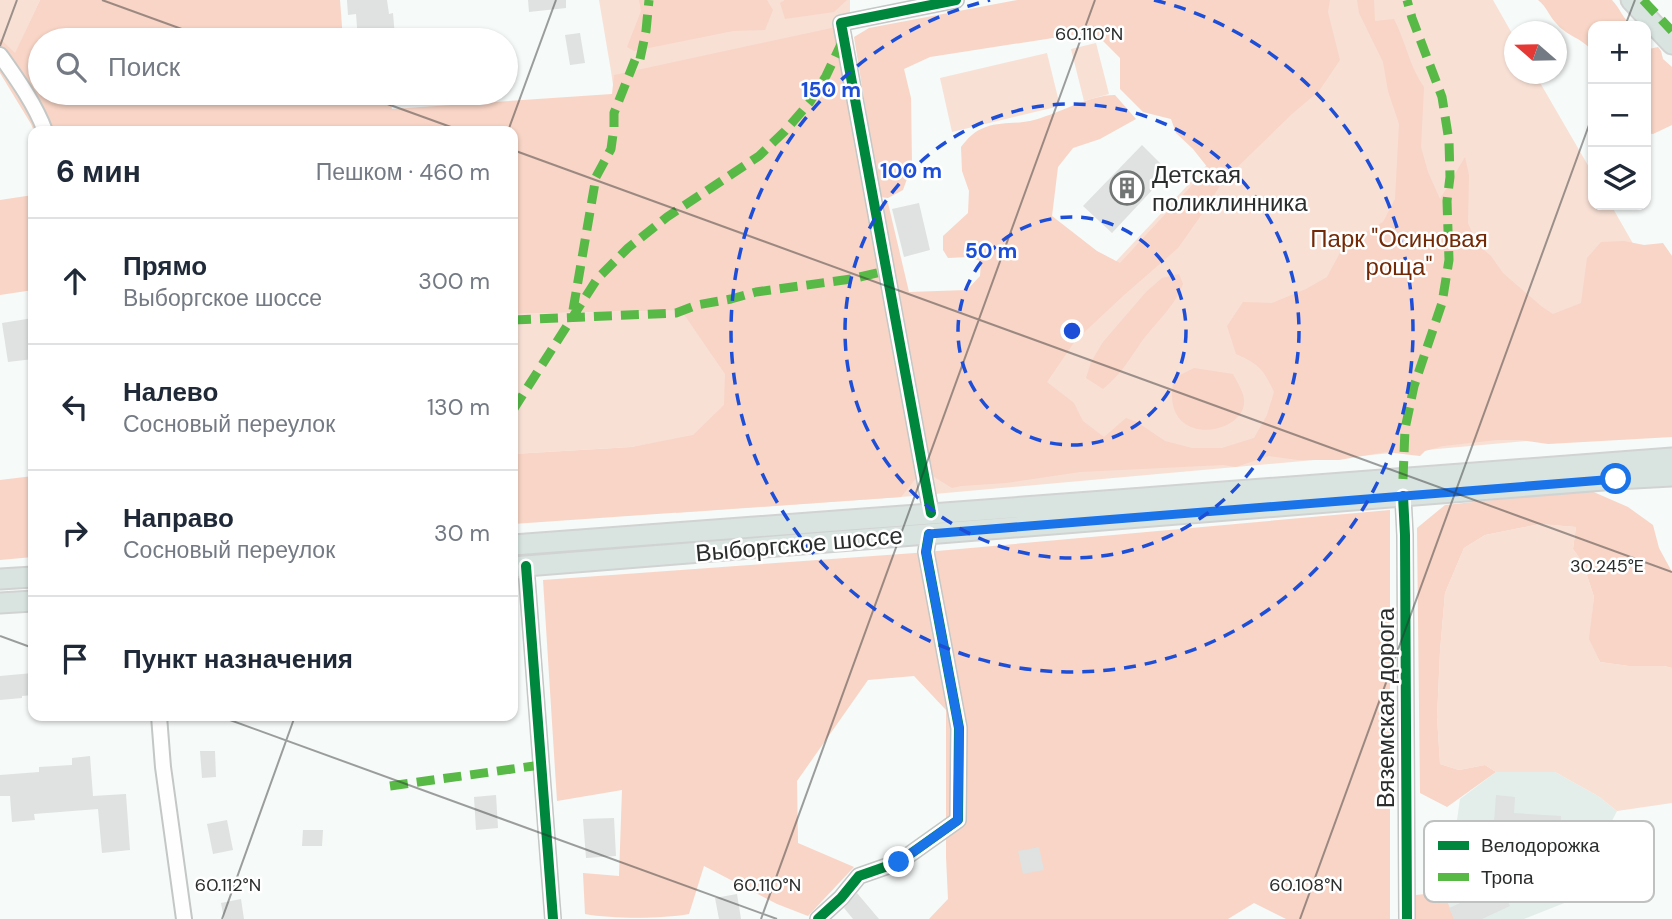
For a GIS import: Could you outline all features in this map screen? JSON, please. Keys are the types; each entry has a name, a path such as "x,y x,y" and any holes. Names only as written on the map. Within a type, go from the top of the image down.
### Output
{"main road":[{"path":"1631,0 1672,44"},
{"name":"Выборгское шоссе","path":"518,545 1672,458"},
{"name":"Выборгское шоссе","path":"519,566 1672,476"},
{"path":"0,579 28,577"},
{"path":"0,603 28,601"}],"street":[{"path":"931,513 841,23 956,0"},
{"path":"0,55 28,96"},
{"path":"33,105 44,126"},
{"name":"Вяземская дорога","path":"1403,496 1407,919"},
{"path":"818,919 841,898 859,876 899,862 958,820 959,728 926,552 929,534"},
{"path":"519,566 553,919"},
{"path":"159,721 184,919"}],"shaded area":[{"path":"1496,772 1555,772 1598,796 1617,811 1612,821 1457,821 1460,799"},
{"path":"1443,902 1567,902 1524,919 1450,919"}],"green space":[{"path":"0,0 40,0 15,54 0,38"},
{"path":"40,0 340,0 342,28 28,28 28,105 391,105 392,109 451,105 518,105 518,100 612,94 614,75 850,24 842,50 917,477 901,497 518,524 518,454 631,447 693,435 724,405 725,374 681,310 518,314 518,126 32,126 0,73 0,38 15,53"},
{"name":"Парк \"Осиновая роща\"","path":"599,0 850,0 850,24 842,50 899,374 1024,359 1299,67 1317,0 1493,0 1505,21 1504,84 1541,84 1588,165 1588,210 1614,210 1672,312 1672,428 901,497 676,513 665,441 631,447 518,454 518,314 646,311"},
{"path":"639,0 767,0 773,10 765,30 733,31 634,51 627,47 641,11"},
{"path":"785,0 847,0 834,12 785,19 780,3"},
{"path":"1017,0 1330,0 1328,12 1340,60 1319,91 1222,182 1178,248 1075,341 1047,382 1074,403 1083,421 1104,437 1126,418 1137,422 1165,441 1192,448 1222,448 1254,438 1267,415 1274,392 1260,368 1236,354 1227,326 1243,302 1272,303 1327,277 1341,251 1383,222 1395,199 1399,124 1388,91 1383,62 1359,13 1357,0 1374,0 1375,21 1394,19 1424,87 1421,147 1440,199 1465,157 1469,175 1468,223 1477,244 1491,256 1503,273 1541,306 1553,314 1581,303 1587,258 1601,242 1624,241 1644,245 1663,243 1672,256 1672,437 1548,444 1497,440 1443,446 1425,451 1420,456 1386,452 1339,460 1298,460 1269,456 1236,467 1223,465 1080,472 952,488 931,475 896,302 879,200 888,203 909,292 967,290 980,276 981,261 968,257 948,258 943,250 943,236 968,213 969,191 962,171 961,147 982,129 996,124 1030,121 1094,98 1115,95 1136,119 1100,139 1073,148 1058,167 1052,216 1097,251 1120,263 1208,168 1176,133 1171,119 1143,112 1120,89 1120,58 1101,39 1085,33 930,57 904,69 911,98 912,165 903,190 888,198 880,197 854,37 869,28"},
{"path":"1538,0 1612,0 1627,21 1588,21 1588,47 1567,32 1567,21 1555,21"},
{"path":"1096,43 1109,94 1084,101 1071,49"},
{"path":"1658,47 1663,59 1672,67 1672,125 1653,134 1651,49"},
{"path":"1047,53 1060,106 952,132 940,78"},
{"path":"28,196 28,291 0,295 0,200"},
{"path":"1179,274 1183,284 1179,293 1118,374 1103,389 1086,378 1091,362 1103,342 1146,292 1162,278"},
{"path":"1194,368 1233,374 1241,390 1244,399 1242,411 1223,427 1196,429 1184,423 1175,412 1172,395 1174,378"},
{"path":"28,477 28,557 0,560 0,480"},
{"path":"1589,490 1628,507 1653,525 1659,548 1672,572 1672,668 1600,662 1589,639 1594,597 1583,563 1573,549 1576,527 1540,524 1485,535 1464,548 1445,593 1437,717 1440,764 1459,770 1485,765 1496,772 1447,807 1420,793 1417,528 1445,505"},
{"path":"1390,510 1390,919 1286,919 1254,903 1228,919 929,919 948,899 946,710 914,676 868,680 797,781 798,843 854,867 808,916 777,904 704,866 689,914 637,918 585,914 583,873 619,876 622,790 557,801 543,580 915,553"},
{"path":"1540,524 1576,527 1573,549 1583,563 1594,597 1590,639 1600,662 1672,668 1672,803 1617,811 1598,796 1555,772 1496,772 1485,765 1459,770 1440,764 1437,717 1445,593 1464,548 1485,535"},
{"path":"1424,894 1424,902 1448,902 1454,919 1416,919 1416,895"}],"building":[{"path":"347,0 387,0 389,14 393,13 394,28 357,28 356,14 348,15"},
{"path":"528,0 566,0 566,8 529,12"},
{"path":"580,33 585,63 570,65 565,35"},
{"name":"Детская поликлинника","path":"1142,145 1169,172 1112,233 1083,206"},
{"path":"919,203 930,250 904,257 892,209"},
{"path":"28,319 28,360 8,362 2,323"},
{"path":"28,673 28,695 0,700 0,676"},
{"path":"200,751 215,751 216,777 202,778"},
{"path":"90,756 93,796 126,794 130,850 102,853 98,809 34,814 35,820 12,822 10,796 0,796 0,775 39,772 39,767 72,765 72,758"},
{"path":"496,795 498,828 476,830 474,797"},
{"path":"1496,795 1515,797 1514,813 1561,816 1561,821 1494,821"},
{"path":"614,818 616,856 586,858 583,819"},
{"path":"227,820 233,850 213,854 207,824"},
{"path":"303,830 323,830 322,846 302,846"},
{"path":"1039,847 1044,870 1023,874 1018,851"},
{"path":"857,893 879,919 853,919 844,908"},
{"path":"737,894 741,919 719,919 715,898"},
{"path":"241,899 244,919 224,919 221,903"},
{"path":"1462,902 1508,902 1510,906 1482,919 1454,919 1449,908"}],"marked path":[{"path":"640,59 649,0"},
{"path":"1403,479 1405,429 1414,386 1442,303 1449,260 1447,201 1450,177 1449,141 1442,97 1407,0"},
{"path":"1643,0 1672,31"},
{"path":"518,402 597,279 628,248 667,217 759,156 785,131 810,102 843,40"},
{"path":"573,310 596,177 611,149 614,113 635,60"},
{"path":"518,320 676,313 697,305 756,292 851,279 886,271"},
{"path":"390,786 541,765"}],"cycle path":[{"path":"931,513 841,23 956,0"},
{"path":"1403,496 1407,919"},
{"path":"818,919 841,898 859,876 899,862 958,820 959,728 926,552 929,534"},
{"path":"526,566 553,919"}],"place":[{"name":"Детская поликлинника","path":"1127,188"}],"route":[{"path":"899,862 958,820 959,728 926,552 929,534 1616,479"}]}
